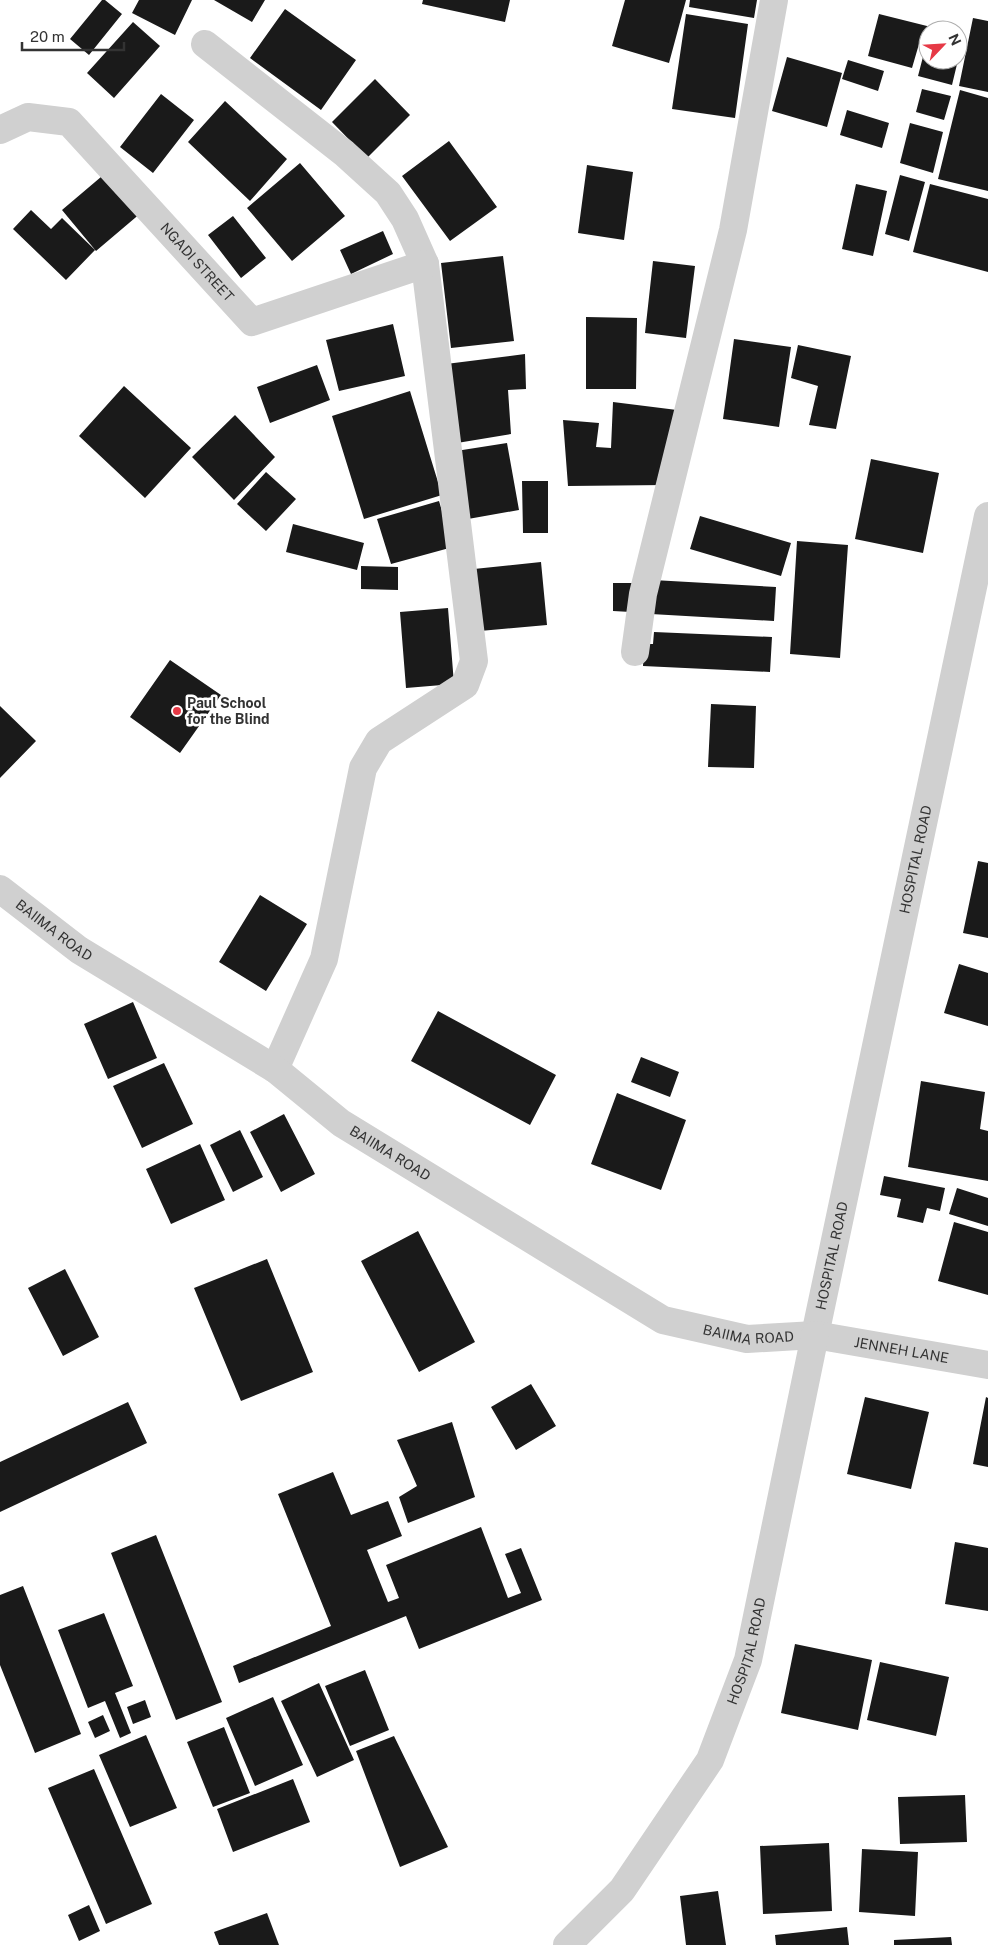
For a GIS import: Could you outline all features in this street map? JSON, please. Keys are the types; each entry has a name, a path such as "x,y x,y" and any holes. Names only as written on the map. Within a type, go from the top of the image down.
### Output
{"street":[{"path":"635,652 643,594 733,230 774,0"},
{"path":"205,44 344,153 388,193 405,219 425,264 474,661 465,685 379,741 363,768 324,959 275,1069"},
{"name":"NGADI STREET","path":"0,130 28,117 70,122 252,322 425,264"},
{"name":"HOSPITAL ROAD","path":"567,1945 622,1890 710,1760 748,1660 815,1335 979,601 988,516"},
{"name":"BAIIMA ROAD","path":"0,889 79,950 275,1069 341,1122 663,1320 747,1339 815,1335"},
{"name":"JENNEH LANE","path":"815,1335 988,1365"}],"building":[{"path":"102,0 105,0 122,14 89,55 70,39"},
{"path":"139,0 192,0 175,35 132,13"},
{"path":"214,0 265,0 252,22"},
{"path":"423,0 510,0 505,22 422,4"},
{"path":"625,0 686,0 669,63 612,46"},
{"path":"690,0 757,0 754,18 689,7"},
{"path":"285,9 356,60 321,110 250,58"},
{"path":"686,14 748,24 735,118 672,109"},
{"path":"879,14 918,24 918,47 912,68 868,56"},
{"path":"973,18 988,21 988,92 959,86 962,70 968,70 968,42"},
{"path":"133,22 160,46 114,98 87,73"},
{"path":"787,57 842,73 827,127 772,111"},
{"path":"848,60 884,71 878,91 842,79"},
{"path":"920,70 956,70 952,85 918,76"},
{"path":"375,79 410,115 367,158 332,122"},
{"path":"922,89 951,96 944,120 916,112"},
{"path":"960,90 988,98 988,191 938,179"},
{"path":"161,94 194,120 153,173 120,147"},
{"path":"225,101 287,159 250,201 188,142"},
{"path":"847,110 889,123 882,148 840,135"},
{"path":"910,123 943,132 933,173 900,163"},
{"path":"449,141 497,207 450,241 402,176"},
{"path":"300,163 345,216 292,261 247,208"},
{"path":"587,165 633,172 624,240 578,233"},
{"path":"108,171 142,212 96,251 62,210"},
{"path":"900,175 925,182 909,241 885,234"},
{"path":"856,184 887,191 873,256 842,249"},
{"path":"930,184 988,199 988,272 913,252"},
{"path":"31,210 51,229 62,218 95,250 66,280 13,229"},
{"path":"233,216 266,258 241,278 208,235"},
{"path":"383,231 393,254 351,274 340,250"},
{"path":"503,256 514,341 451,348 441,263"},
{"path":"653,261 695,266 686,338 645,333"},
{"path":"586,317 637,318 636,389 586,389"},
{"path":"393,324 405,376 339,391 326,340"},
{"path":"734,339 791,347 779,427 723,419"},
{"path":"798,345 851,356 836,429 809,425 818,386 791,378"},
{"path":"525,354 526,389 508,390 511,434 451,444 446,364"},
{"path":"317,365 330,400 270,423 257,387"},
{"path":"124,386 191,448 145,498 79,436"},
{"path":"410,391 442,495 364,519 332,416"},
{"path":"613,402 677,410 666,485 568,486 563,420 599,423 596,447 611,448"},
{"path":"235,415 275,457 234,500 192,457"},
{"path":"507,443 519,510 468,519 456,451"},
{"path":"871,459 939,473 923,553 855,539"},
{"path":"266,472 296,499 266,531 237,504"},
{"path":"522,481 548,481 548,533 523,533"},
{"path":"439,501 453,547 391,564 377,519"},
{"path":"700,516 791,543 781,576 690,549"},
{"path":"293,524 364,543 357,570 286,552"},
{"path":"797,541 848,545 840,658 790,654"},
{"path":"541,562 547,625 480,631 474,569"},
{"path":"361,566 398,567 398,590 361,589"},
{"path":"653,580 776,587 774,621 651,614"},
{"path":"613,583 632,583 631,612 613,611"},
{"path":"448,608 454,684 406,688 400,612"},
{"path":"654,632 772,637 770,672 643,666 644,644 653,644"},
{"name":"Paul School for the Blind","path":"170,660 221,695 180,753 130,717"},
{"path":"711,704 756,706 754,768 708,767"},
{"path":"0,706 36,741 0,778"},
{"path":"978,861 988,863 988,938 963,933"},
{"path":"260,895 307,924 266,991 219,962"},
{"path":"959,964 988,973 988,1026 944,1013"},
{"path":"133,1002 157,1058 108,1079 84,1024"},
{"path":"438,1011 556,1075 530,1125 411,1061"},
{"path":"641,1057 679,1072 670,1097 631,1082"},
{"path":"164,1063 193,1124 142,1148 113,1086"},
{"path":"921,1081 985,1092 980,1129 988,1131 988,1181 908,1167"},
{"path":"617,1093 686,1120 661,1190 591,1164"},
{"path":"284,1114 315,1174 281,1192 250,1132"},
{"path":"240,1130 263,1177 233,1192 210,1145"},
{"path":"200,1144 225,1200 171,1224 146,1169"},
{"path":"884,1176 945,1188 940,1211 927,1208 923,1223 897,1217 901,1199 880,1195"},
{"path":"957,1188 988,1198 988,1226 949,1214"},
{"path":"954,1222 988,1232 988,1295 938,1281"},
{"path":"418,1231 475,1342 419,1372 361,1261"},
{"path":"267,1259 313,1372 241,1401 194,1288"},
{"path":"65,1269 99,1337 63,1356 28,1288"},
{"path":"531,1384 556,1426 516,1450 491,1407"},
{"path":"865,1397 929,1412 911,1489 847,1474"},
{"path":"986,1397 988,1398 988,1467 973,1464"},
{"path":"128,1402 147,1443 0,1512 0,1462"},
{"path":"452,1422 475,1497 408,1523 399,1497 417,1486 397,1440"},
{"path":"333,1472 351,1515 388,1501 402,1536 367,1550 388,1602 399,1598 386,1565 481,1527 508,1598 521,1593 505,1554 521,1548 542,1600 419,1649 406,1616 239,1683 233,1666 331,1626 278,1494"},
{"path":"156,1535 222,1702 176,1720 111,1553"},
{"path":"955,1542 988,1548 988,1611 945,1604"},
{"path":"23,1586 81,1734 35,1753 0,1665 0,1595"},
{"path":"104,1613 133,1686 115,1693 131,1733 120,1738 105,1701 88,1708 58,1630"},
{"path":"795,1644 872,1660 858,1730 781,1713"},
{"path":"880,1662 949,1677 936,1736 867,1720"},
{"path":"365,1670 389,1730 350,1746 325,1686"},
{"path":"319,1683 354,1760 317,1777 281,1701"},
{"path":"273,1697 303,1765 255,1786 226,1718"},
{"path":"145,1700 151,1717 133,1724 127,1707"},
{"path":"103,1715 110,1731 95,1738 88,1722"},
{"path":"224,1727 250,1793 213,1807 187,1742"},
{"path":"146,1735 177,1808 130,1827 99,1755"},
{"path":"394,1736 448,1847 400,1867 356,1751"},
{"path":"94,1769 152,1904 106,1924 48,1788"},
{"path":"293,1779 310,1822 233,1852 217,1809"},
{"path":"965,1795 967,1842 900,1844 898,1797"},
{"path":"829,1843 832,1911 763,1914 760,1846"},
{"path":"862,1849 918,1852 915,1916 859,1912"},
{"path":"718,1891 726,1945 686,1945 680,1896"},
{"path":"89,1905 100,1931 79,1941 68,1915"},
{"path":"267,1913 279,1945 219,1945 214,1932"},
{"path":"847,1927 849,1945 776,1945 775,1935"},
{"path":"951,1937 952,1945 894,1945 894,1940"}],"place":[{"name":"Paul School for the Blind","path":"177,711"}]}
